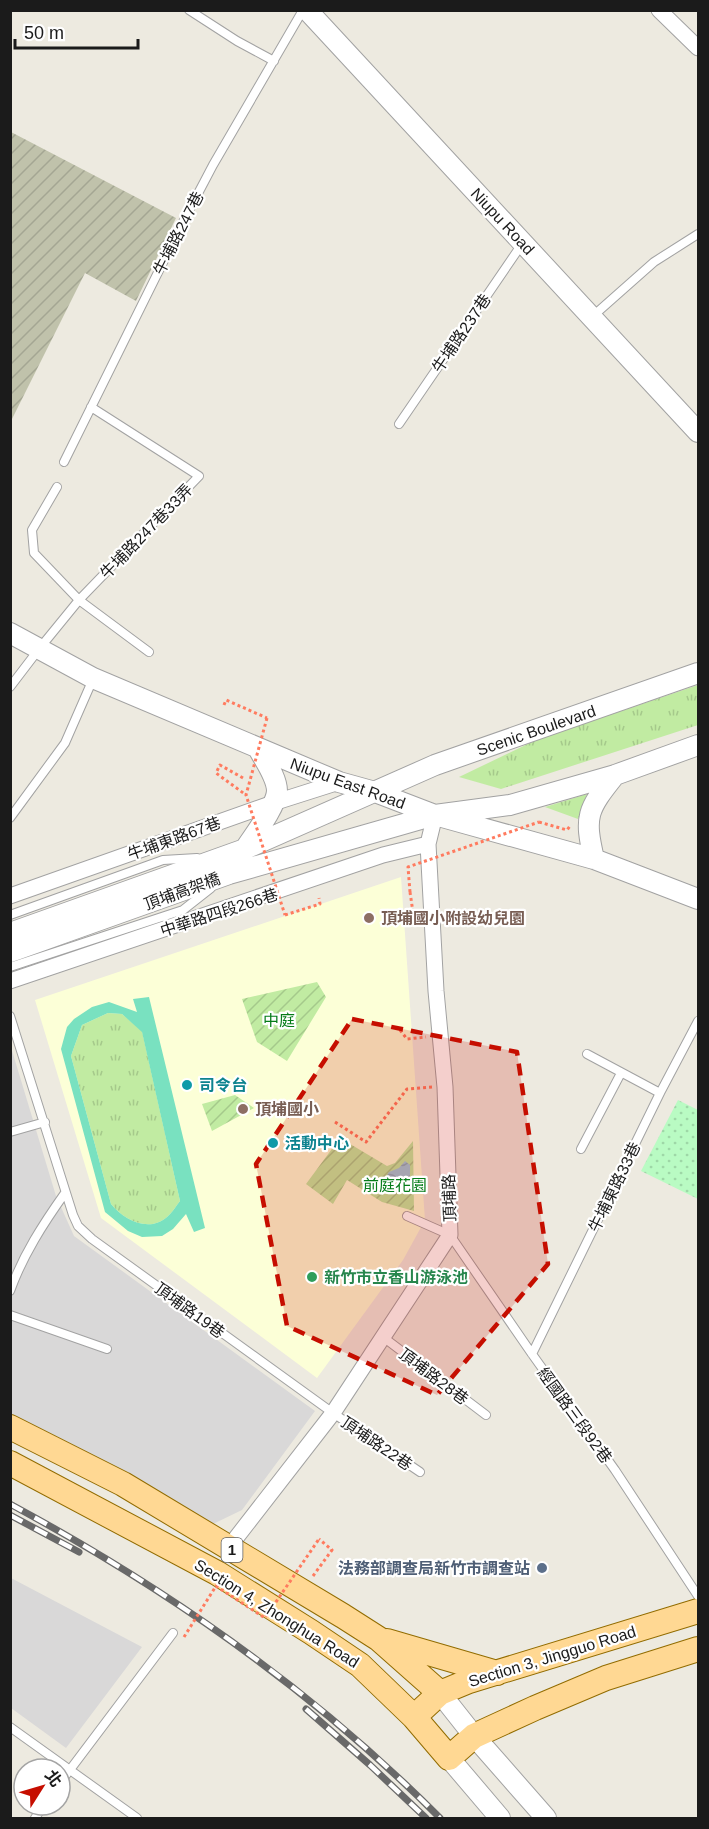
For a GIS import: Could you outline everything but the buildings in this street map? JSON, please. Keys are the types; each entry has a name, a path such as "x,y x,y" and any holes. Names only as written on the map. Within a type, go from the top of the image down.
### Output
{"main road":[{"name":"Section 4, Zhonghua Road","path":"10,1427 123,1484 380,1639 440,1693"},
{"name":"Section 4, Zhonghua Road","path":"10,1463 217,1574 307,1629 360,1665 414,1717 449,1758"},
{"name":"Section 3, Jingguo Road","path":"414,1717 440,1693 469,1681 699,1611"},
{"path":"380,1639 497,1673"},
{"path":"449,1758 474,1736 606,1678 699,1649"}],"street":[{"name":"Niupu Road","path":"305,10 698,432"},
{"path":"659,10 699,48"},
{"name":"Niupu East Road","path":"10,633 93,678 339,782 375,792 435,816 594,859 699,899"},
{"name":"Scenic Boulevard","path":"227,865 245,849 435,765 699,672"},
{"path":"227,865 435,816 510,805 615,775 699,745"},
{"path":"245,849 273,803 277,791 274,778 258,748"},
{"path":"594,859 588,831 590,812 597,797 615,775"},
{"name":"牛埔東路67巷","path":"10,896 339,782"},
{"name":"頂埔路","path":"228,1547 333,1413 450,1235 446,1087 436,991 428,844 435,816"},
{"name":"中華路四段266巷","path":"10,981 383,855 428,844"},
{"name":"頂埔高架橋","path":"10,933 227,865"},
{"name":"頂埔高架橋","path":"10,952 227,865"},
{"name":"Section 4, Zhonghua Road","path":"440,1693 474,1736 546,1818"},
{"name":"Section 4, Zhonghua Road","path":"449,1758 500,1818"}],"lane":[{"path":"189,10 274,62"},
{"name":"牛埔路247巷","path":"64,462 182,224 305,10"},
{"path":"592,317 654,262 699,234"},
{"name":"牛埔路237巷","path":"399,424 523,243"},
{"name":"牛埔路247巷33弄","path":"79,600 199,476 91,407"},
{"path":"57,487 32,530 34,553 79,600 148,652"},
{"path":"10,687 79,600"},
{"path":"10,818 65,743 93,678"},
{"name":"頂埔高架橋","path":"10,915 163,860 227,865"},
{"name":"頂埔高架橋","path":"10,967 183,910 227,865"},
{"name":"頂埔路19巷","path":"10,1016 45,1122 65,1193 78,1226 92,1239 333,1413"},
{"name":"牛埔東路33巷","path":"532,1354 660,1093 699,1021"},
{"path":"587,1054 660,1093"},
{"path":"581,1149 621,1072"},
{"path":"10,1132 45,1122"},
{"path":"10,1292 18,1269 40,1228 65,1193"},
{"path":"407,1216 450,1235"},
{"name":"經國路三段92巷","path":"450,1235 615,1470 699,1596"},
{"path":"10,1315 107,1348"},
{"name":"頂埔路28巷","path":"382,1337 486,1415"},
{"name":"頂埔路22巷","path":"333,1413 420,1472"},
{"path":"72,1766 173,1633"},
{"path":"10,1727 51,1757"},
{"path":"72,1772 137,1818"}],"path":[{"path":"225,705 226,700 267,718 246,795 285,915 320,904 319,898"},
{"path":"243,778 220,765 216,773 246,795"},
{"path":"420,929 416,929 408,867 539,822 567,830 570,826"},
{"path":"400,1030 407,1039 441,1035"},
{"path":"335,1122 366,1142 407,1089 446,1087"},
{"path":"184,1637 216,1586 265,1618 319,1539 332,1550 312,1578 286,1561 276,1576"}],"highlighted area":[{"path":"352,1019 517,1052 548,1264 437,1395 287,1326 256,1164"}],"shaded area":[{"path":"11,132 176,218 136,301 85,273 11,421"},
{"name":"頂埔國小","path":"401,877 425,1220 403,1260 317,1378 101,1218 35,1000"},
{"path":"10,1044 56,1196 74,1236 315,1411 242,1510 213,1524 11,1418"},
{"path":"11,1578 142,1647 66,1748 11,1708"}],"green space":[{"path":"698,685 698,725 501,789 459,777 536,740"},
{"path":"587,794 578,819 545,807"},
{"name":"中庭","path":"317,982 326,997 287,1061 257,1042 242,999"},
{"path":"149,997 205,1228 194,1232 186,1214 173,1229 162,1236 142,1237 128,1231 105,1212 61,1049 67,1027 74,1019 92,1007 109,1002 137,1012 133,999","holes":["108,1013 122,1014 142,1032 180,1201 167,1217 152,1224 137,1223 116,1210 111,1204 71,1056 82,1025"]},
{"path":"108,1013 122,1014 142,1031 180,1201 167,1217 152,1224 137,1223 116,1210 111,1204 71,1056 82,1025"},
{"path":"235,1095 254,1108 212,1131 202,1104"},
{"path":"678,1100 698,1110 698,1199 641,1171"},
{"name":"前庭花園","path":"340,1138 387,1166 395,1163 413,1141 414,1211 382,1202 347,1180 333,1204 306,1184"}],"water":[{"path":"405,1161 410,1165 410,1176 405,1180 389,1180 387,1175 389,1172 399,1168"}],"railway":[{"path":"10,1504 126,1571 237,1645 342,1727 440,1818"},
{"path":"10,1515 79,1552"},
{"path":"306,1709 426,1818"}],"place":[{"name":"頂埔國小附設幼兒園","path":"369,918"},
{"name":"司令台","path":"187,1085"},
{"name":"頂埔國小","path":"243,1109"},
{"name":"活動中心","path":"273,1143"},
{"name":"新竹市立香山游泳池","path":"312,1277"},
{"name":"法務部調查局新竹市調查站","path":"542,1568"}]}
